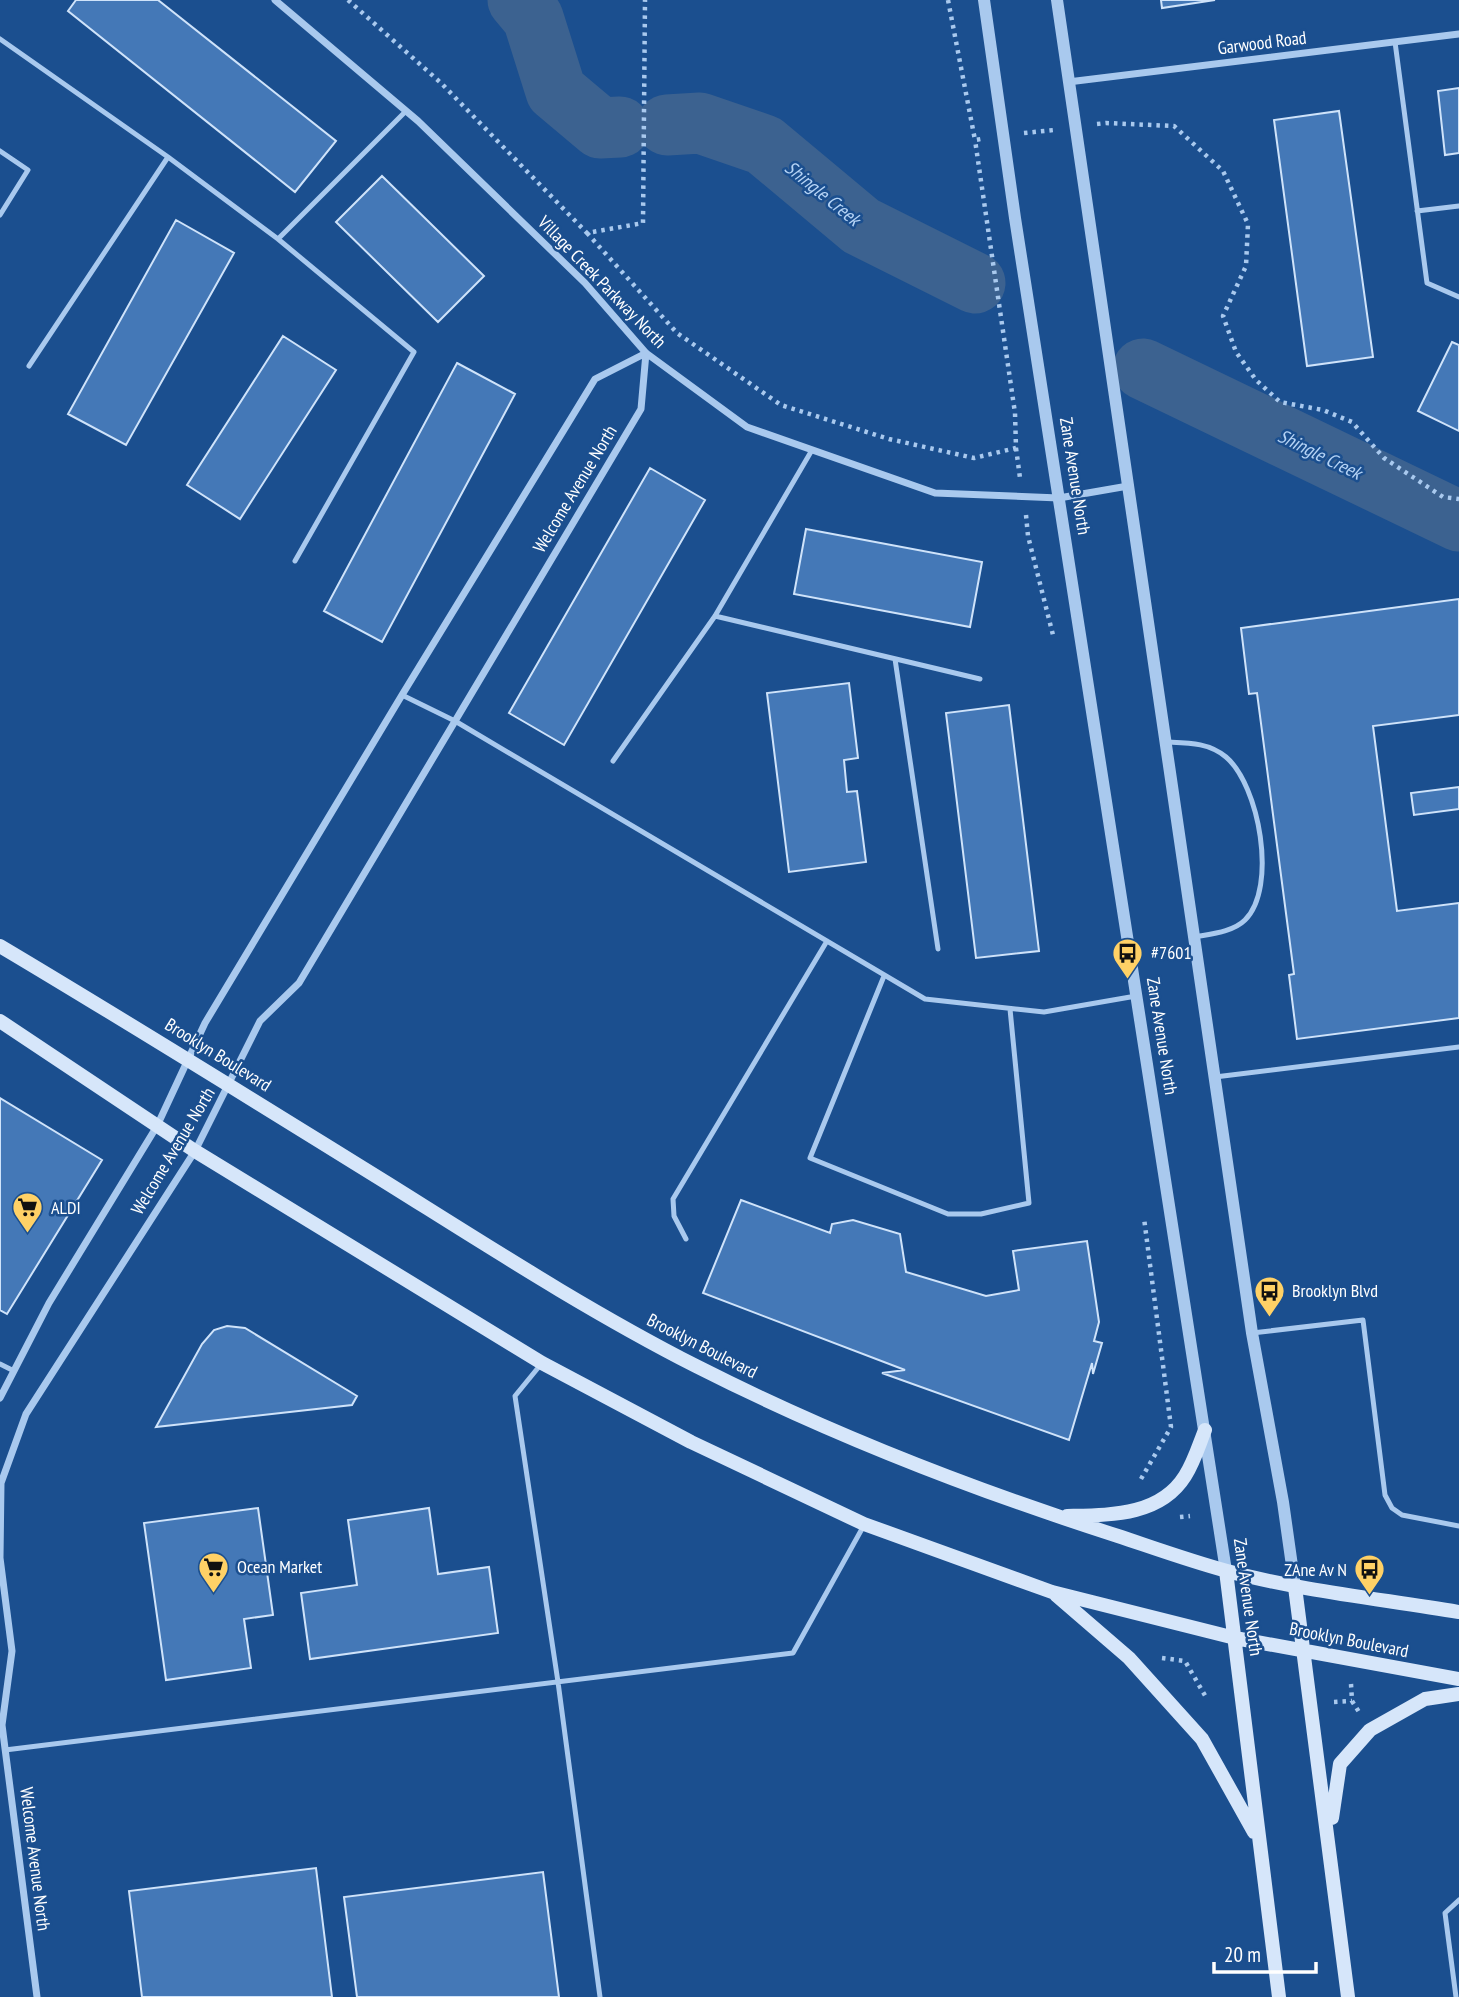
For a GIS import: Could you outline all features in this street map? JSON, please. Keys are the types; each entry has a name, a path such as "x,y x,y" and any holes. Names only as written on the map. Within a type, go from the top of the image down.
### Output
{"main road":[{"name":"Brooklyn Boulevard","path":"0,946 602,1315 694,1365 818,1424 934,1472 1055,1516 1226,1571 1295,1587 1459,1612"},
{"name":"Brooklyn Boulevard","path":"0,1021 195,1152 542,1363 691,1442 864,1524 1052,1592 1235,1638 1459,1679"},
{"path":"1055,1516 1122,1514 1165,1499 1185,1476 1205,1430"},
{"name":"Zane Avenue North","path":"1226,1571 1279,1997"},
{"path":"1295,1587 1348,1997"},
{"path":"1052,1592 1129,1658 1202,1739 1258,1841"},
{"path":"1329,1837 1340,1764 1370,1730 1425,1699 1459,1694"}],"street":[{"name":"Village Creek Parkway North","path":"275,0 407,111 585,283 646,354 747,427 934,493 1059,498 1128,486"},
{"name":"Zane Avenue North","path":"984,0 1038,368 1226,1571"},
{"path":"1057,0 1252,1333 1283,1502 1295,1587"},
{"name":"Garwood Road","path":"1068,82 1459,34"},
{"name":"Welcome Avenue North","path":"0,1398 49,1303 157,1126 205,1023 595,379 646,354"},
{"name":"Welcome Avenue North","path":"37,1997 1,1723 12,1651 0,1558 1,1483 26,1414 195,1152 260,1021 299,983 641,409 646,354"}],"lane":[{"path":"0,39 168,157 278,239 414,352 295,561"},
{"path":"1395,42 1427,283 1459,297"},
{"path":"278,239 407,111"},
{"path":"0,151 28,170 0,215"},
{"path":"29,366 168,157"},
{"path":"1417,211 1459,206"},
{"path":"613,761 715,616 812,450"},
{"path":"715,616 980,679"},
{"path":"895,659 938,949"},
{"path":"402,695 455,721 925,999 1044,1012 1136,996"},
{"path":"1165,742 1200,744 1224,755 1239,771 1251,795 1258,832 1262,863 1261,888 1254,908 1243,922 1223,931 1194,937"},
{"path":"686,1239 674,1216 673,1199 827,941"},
{"path":"884,975 810,1158 948,1214 981,1214 1029,1203 1010,1009"},
{"path":"1214,1077 1459,1047"},
{"path":"1252,1333 1363,1320 1385,1495 1392,1508 1402,1515 1459,1526"},
{"path":"542,1363 515,1396 558,1682 600,1997"},
{"path":"0,1364 14,1371"},
{"path":"5,1750 793,1654 864,1524"},
{"path":"1456,1997 1456,1969 1445,1913 1459,1900"}],"path":[{"path":"348,0 441,83 587,233 677,333 781,405 889,439 974,458 1016,448"},
{"path":"587,233 643,223 645,0"},
{"path":"948,0 975,140 1015,413 1016,448 1028,536 1056,647"},
{"path":"975,140 1106,123 1174,126 1223,171 1248,223 1246,266 1223,316 1236,352 1256,380 1280,402 1323,410 1352,422 1384,458 1443,497 1459,499"},
{"path":"1142,1479 1171,1427 1143,1206"},
{"path":"1176,1518 1177,1528"},
{"path":"1157,1657 1185,1661 1207,1699"},
{"path":"1334,1702 1352,1702 1351,1681"}],"building":[{"path":"76,0 158,0 336,141 295,192 68,11"},
{"path":"1161,0 1215,0 1162,8"},
{"path":"1459,88 1459,153 1445,155 1438,91"},
{"path":"1339,111 1373,357 1307,366 1274,120"},
{"path":"382,176 484,276 438,322 336,222"},
{"path":"176,220 234,253 126,445 68,414"},
{"path":"283,336 336,370 240,519 187,485"},
{"path":"1452,342 1459,345 1459,431 1418,411"},
{"path":"457,363 515,394 382,642 324,611"},
{"path":"650,468 705,500 564,745 509,713"},
{"path":"806,529 982,562 970,627 794,594"},
{"path":"1459,599 1459,715 1373,726 1397,911 1459,903 1459,1018 1297,1039 1289,975 1294,974 1257,693 1249,694 1241,628"},
{"path":"849,683 858,758 844,760 847,792 857,791 866,862 789,872 767,693"},
{"path":"1009,705 1039,951 976,958 946,713"},
{"path":"1459,787 1459,809 1414,815 1411,793"},
{"name":"ALDI","path":"0,1098 102,1160 7,1314 0,1310"},
{"path":"741,1200 830,1233 832,1224 853,1220 900,1234 906,1272 986,1296 1019,1290 1013,1251 1087,1241 1099,1322 1094,1341 1102,1343 1093,1374 1092,1363 1069,1440 882,1373 905,1370 703,1293"},
{"path":"227,1326 245,1328 357,1396 352,1405 156,1427 202,1344 214,1330"},
{"path":"258,1508 273,1615 244,1619 251,1668 166,1680 144,1523"},
{"path":"429,1508 438,1574 489,1567 498,1633 310,1659 301,1593 357,1585 348,1520"},
{"path":"316,1868 332,1997 142,1997 129,1891"},
{"path":"543,1872 559,1997 357,1997 344,1897"}],"waterway":[{"name":"Shingle Creek","path":"518,0 533,18 556,91 600,128 620,127"},
{"name":"Shingle Creek","path":"667,125 700,123 764,145 861,226 975,283"},
{"name":"Shingle Creek","path":"1143,369 1459,521"}],"place":[{"name":"#7601","path":"1128,980"},
{"name":"ALDI","path":"28,1235"},
{"name":"Brooklyn Blvd","path":"1269,1318"},
{"name":"Ocean Market","path":"214,1594"},
{"name":"ZAne Av N","path":"1370,1597"}]}
